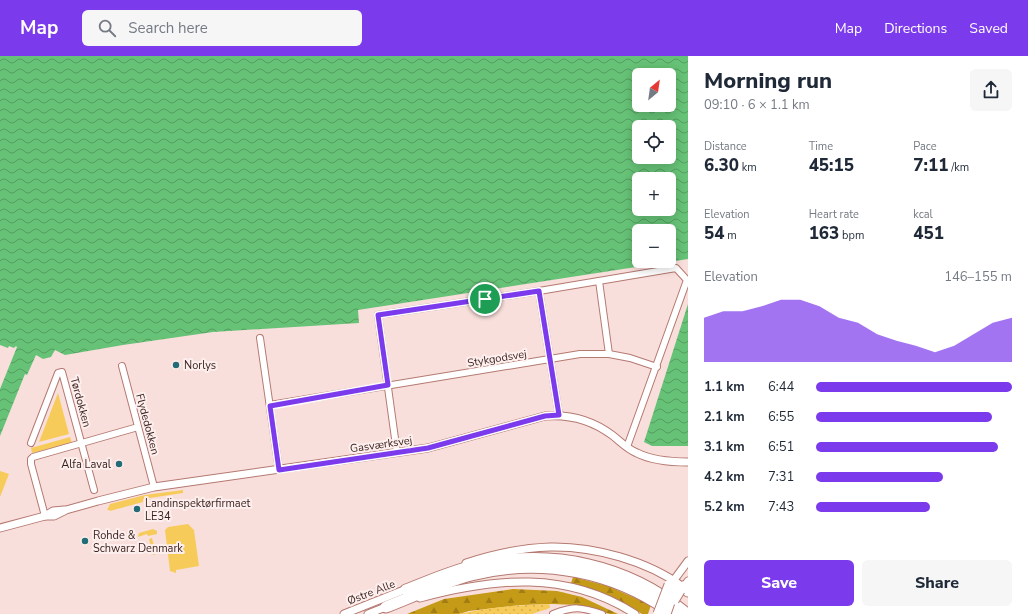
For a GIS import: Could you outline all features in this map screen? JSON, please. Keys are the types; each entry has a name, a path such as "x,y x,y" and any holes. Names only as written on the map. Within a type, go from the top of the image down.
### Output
{"highway":[{"path":"406,590 455,571 485,563 519,559 556,559 593,566 612,572 644,586 671,602 687,614"},
{"path":"386,607 471,575 506,569 541,567 576,571 610,580 642,594 673,614"},
{"path":"659,614 672,583"}],"street":[{"path":"397,452 378,315 539,291 676,268 687,280 627,447"},
{"path":"599,281 609,354"},
{"path":"539,291 559,415"},
{"path":"260,338 279,470"},
{"name":"Stykgodsvej","path":"388,385 580,354 609,354 630,358 657,366"},
{"name":"Flydedokken","path":"122,366 154,487"},
{"name":"Tørdokken","path":"31,443 58,373 62,372 94,490"},
{"path":"270,406 388,385"},
{"name":"Gasværksvej","path":"0,528 45,516 53,511 66,510 154,487 428,448 545,416 559,415 573,417 598,426 637,453 671,461 688,462"},
{"path":"45,516 31,459 38,455 138,427"},
{"name":"Østre Alle","path":"344,614 406,590 446,570 483,557 551,547 593,551 634,562 654,570 672,583 685,588"},
{"path":"655,614 672,583 688,561"},
{"name":"Østre Alle","path":"368,614 386,607 454,589 491,583 528,581 590,591 617,603 635,614"},
{"path":"668,614 676,588 672,583"},
{"path":"668,614 685,588"},
{"path":"553,614 574,608 584,608 602,614"}],"shaded area":[{"path":"58,393 69,434 39,442"},
{"path":"70,437 72,443 32,453 31,448"},
{"path":"0,471 9,474 0,497"},
{"path":"183,490 183,493 143,499 143,502 110,511 107,510 110,504 145,495"},
{"path":"188,524 194,530 199,566 176,570 176,573 170,571 165,530 168,527"},
{"path":"153,529 157,531 157,534 148,536 147,534 138,537 139,533"},
{"path":"152,538 154,546 159,545 160,553 153,555 149,539"},
{"path":"549,604 550,608 532,614 459,614 504,607"}],"green space":[{"path":"573,577 608,586 651,605 648,614 642,614 619,600 598,591 571,583"},
{"path":"513,589 557,591 582,597 618,614 610,614 578,605 552,604 521,605 469,611 459,614 407,614 444,599"}],"water":[{"path":"0,56 688,56 688,259 676,261 676,224 632,224 632,268 358,310 359,323 213,332 65,355 55,350 51,357 43,359 36,355 27,375 25,374 0,436 0,389 17,347 16,346 14,348 9,346 8,348 0,345"},
{"path":"688,304 688,446 652,446 644,442"}],"place":[{"name":"Norlys","path":"176,365"},
{"name":"Alfa Laval","path":"119,464"},
{"name":"Landinspektørfirmaet LE34","path":"137,509"},
{"name":"Rohde & Schwarz Denmark","path":"85,541"}],"route":[{"path":"539,291 559,415 545,416 428,448 279,470 270,406 388,385 378,315 485,299 539,291"}]}
